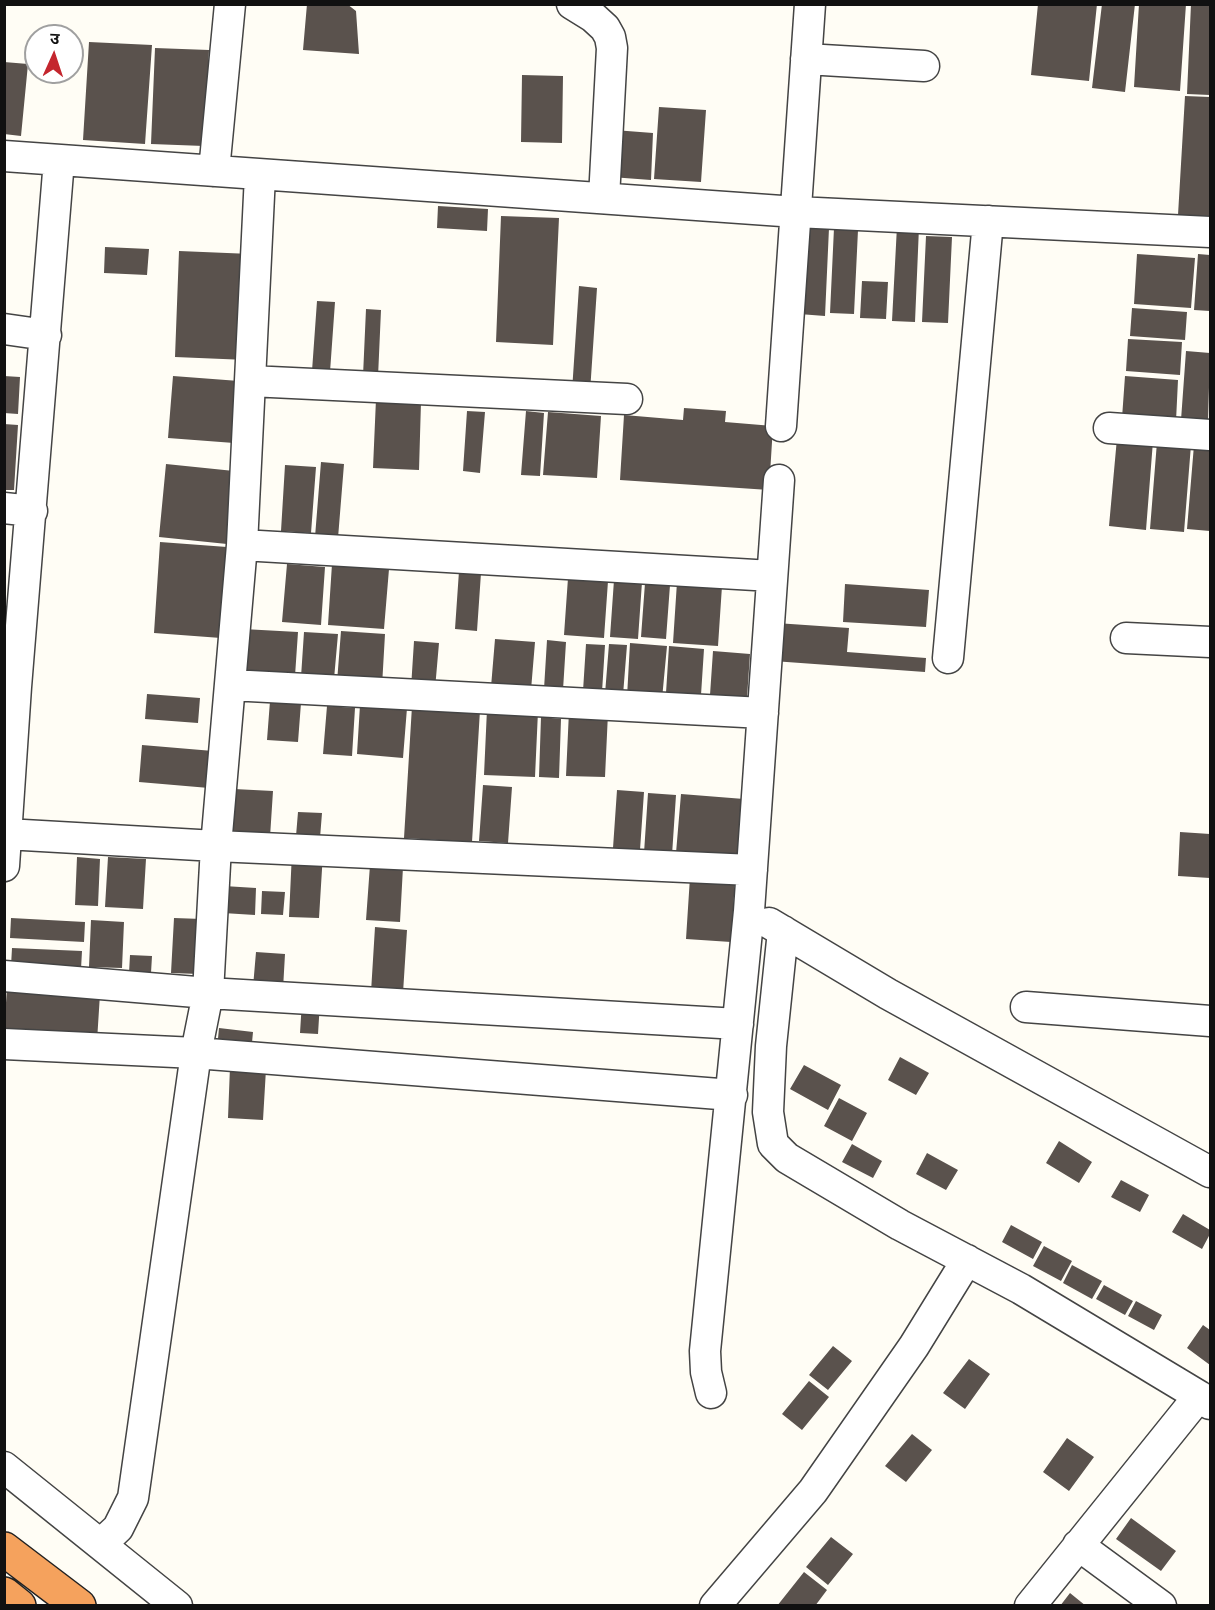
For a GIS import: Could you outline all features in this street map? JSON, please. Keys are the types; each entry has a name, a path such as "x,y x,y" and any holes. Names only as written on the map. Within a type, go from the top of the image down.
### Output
{"highway":[{"path":"4,1549 79,1605"},
{"path":"4,1594 19,1605"}],"street":[{"path":"214,171 230,4"},
{"path":"572,4 593,17 605,28 612,48 604,198"},
{"path":"781,426 810,4"},
{"path":"806,59 924,66"},
{"path":"4,156 796,212 1210,232"},
{"path":"4,866 18,509 46,335 59,160"},
{"path":"101,1544 118,1528 133,1498 196,1053 208,993 216,846 242,545 260,175"},
{"path":"948,658 988,221"},
{"path":"4,329 46,335"},
{"path":"250,381 627,399"},
{"path":"1109,428 1210,435"},
{"path":"711,1393 706,1372 705,1351 749,910 779,480"},
{"path":"242,545 772,576"},
{"path":"1126,638 1210,642"},
{"path":"230,685 763,713"},
{"path":"6,814 216,846 752,870"},
{"path":"749,910 888,994 1210,1172"},
{"path":"783,931 771,1046 768,1112 773,1144 787,1158 900,1225 1022,1289 1205,1400 1078,1545 1030,1605"},
{"path":"4,976 208,993 738,1024"},
{"path":"1026,1007 1210,1021"},
{"path":"4,1044 196,1053 732,1095"},
{"path":"716,1605 813,1491 914,1346 967,1260"},
{"path":"4,1467 177,1605"},
{"path":"1078,1545 1161,1605"}],"building":[{"path":"307,4 347,4 356,11 359,54 303,50"},
{"path":"1038,4 1097,4 1089,81 1031,75"},
{"path":"1102,4 1135,4 1125,92 1092,88"},
{"path":"1139,4 1186,4 1180,91 1134,87"},
{"path":"1191,4 1210,4 1210,95 1187,94"},
{"path":"89,42 152,45 145,144 83,140"},
{"path":"155,48 209,50 204,146 151,144"},
{"path":"4,62 24,64 24,84 26,84 21,136 4,134"},
{"path":"522,75 563,76 562,143 521,142"},
{"path":"1185,96 1210,97 1210,216 1178,215"},
{"path":"659,107 706,110 701,182 654,179"},
{"path":"614,130 653,133 651,180 611,177"},
{"path":"438,206 488,209 487,231 437,228"},
{"path":"501,216 559,218 553,345 496,342"},
{"path":"897,226 919,227 915,322 892,321"},
{"path":"803,227 829,228 825,316 799,314"},
{"path":"834,228 858,230 854,314 830,313"},
{"path":"926,236 952,237 948,323 922,322"},
{"path":"105,247 149,249 147,275 104,273"},
{"path":"179,251 251,254 247,360 175,357"},
{"path":"1137,254 1195,258 1191,308 1134,304"},
{"path":"1198,254 1210,255 1210,311 1194,310"},
{"path":"862,281 888,282 886,319 860,318"},
{"path":"579,286 597,288 590,392 572,391"},
{"path":"317,301 335,302 330,372 312,371"},
{"path":"1132,308 1187,312 1185,340 1130,336"},
{"path":"366,309 381,310 378,377 363,376"},
{"path":"1128,339 1182,342 1180,375 1126,371"},
{"path":"1186,351 1210,353 1208,422 1181,420"},
{"path":"4,376 20,377 18,414 4,413"},
{"path":"173,376 239,381 234,443 168,438"},
{"path":"1125,376 1178,380 1176,421 1122,418"},
{"path":"376,399 421,402 419,470 373,468"},
{"path":"684,408 726,411 725,422 773,426 769,490 620,480 624,415 683,420"},
{"path":"467,411 485,412 480,473 463,471"},
{"path":"526,411 544,413 540,476 521,475"},
{"path":"548,412 601,416 597,478 543,475"},
{"path":"4,424 18,425 14,490 4,490"},
{"path":"1117,438 1153,441 1146,530 1109,526"},
{"path":"1157,442 1191,445 1184,532 1150,529"},
{"path":"1194,445 1210,446 1210,531 1187,529"},
{"path":"321,462 344,464 338,538 315,537"},
{"path":"166,464 234,471 227,544 159,537"},
{"path":"285,465 316,467 311,533 281,531"},
{"path":"160,542 227,547 221,638 154,633"},
{"path":"287,564 325,567 321,625 282,622"},
{"path":"332,564 389,569 384,629 328,625"},
{"path":"459,571 481,573 477,631 455,629"},
{"path":"568,578 608,581 604,638 564,635"},
{"path":"614,580 642,582 638,639 610,637"},
{"path":"677,582 722,586 718,646 673,643"},
{"path":"645,583 670,585 666,639 641,637"},
{"path":"845,584 929,590 926,627 843,622"},
{"path":"776,623 849,628 847,652 926,658 925,672 773,661"},
{"path":"243,629 298,632 295,676 240,673"},
{"path":"341,631 385,634 382,686 337,682"},
{"path":"304,632 338,634 334,679 301,677"},
{"path":"495,639 535,642 531,690 491,687"},
{"path":"547,640 566,642 563,690 544,689"},
{"path":"414,641 439,643 435,689 411,688"},
{"path":"630,643 667,646 662,699 627,697"},
{"path":"586,644 605,645 602,692 583,691"},
{"path":"609,644 627,645 623,695 605,694"},
{"path":"669,646 704,649 701,695 666,693"},
{"path":"713,651 750,654 747,698 710,695"},
{"path":"147,694 200,698 198,723 145,719"},
{"path":"270,701 301,703 298,742 267,740"},
{"path":"360,705 407,708 403,758 357,754"},
{"path":"327,706 355,708 352,756 323,754"},
{"path":"412,706 480,710 472,842 404,838"},
{"path":"487,709 538,711 535,777 484,775"},
{"path":"569,711 608,713 605,777 566,776"},
{"path":"541,717 561,719 559,778 539,777"},
{"path":"142,745 213,751 209,788 139,782"},
{"path":"483,785 512,787 508,843 479,841"},
{"path":"234,789 273,791 270,837 231,834"},
{"path":"617,790 644,792 640,850 613,848"},
{"path":"648,793 676,795 672,855 644,853"},
{"path":"681,794 744,799 740,858 676,853"},
{"path":"298,812 322,813 320,838 296,836"},
{"path":"1180,832 1210,834 1210,878 1178,876"},
{"path":"292,852 323,853 319,918 289,917"},
{"path":"77,857 100,859 98,906 75,905"},
{"path":"108,857 146,859 143,909 105,907"},
{"path":"370,865 403,867 400,922 366,920"},
{"path":"690,877 735,880 731,942 686,939"},
{"path":"224,886 256,888 255,915 223,913"},
{"path":"262,891 285,892 283,915 261,914"},
{"path":"11,918 85,922 84,942 10,938"},
{"path":"174,918 202,919 199,974 171,973"},
{"path":"91,920 124,922 122,968 89,967"},
{"path":"375,927 407,930 403,993 371,992"},
{"path":"12,948 82,951 81,969 11,966"},
{"path":"256,952 285,954 283,989 253,987"},
{"path":"130,955 152,956 151,973 129,973"},
{"path":"7,987 100,994 97,1041 4,1034"},
{"path":"302,1001 320,1002 318,1034 300,1033"},
{"path":"219,1028 253,1032 251,1053 217,1049"},
{"path":"900,1057 929,1073 916,1095 888,1080"},
{"path":"804,1065 841,1085 828,1110 790,1089"},
{"path":"230,1067 266,1069 263,1120 228,1118"},
{"path":"839,1098 867,1113 852,1141 824,1126"},
{"path":"1059,1141 1092,1162 1079,1183 1046,1163"},
{"path":"852,1144 882,1161 873,1178 842,1162"},
{"path":"927,1153 958,1170 946,1190 916,1174"},
{"path":"1121,1180 1149,1195 1140,1212 1111,1197"},
{"path":"1183,1214 1210,1230 1202,1249 1172,1232"},
{"path":"1011,1225 1042,1242 1033,1259 1002,1242"},
{"path":"1044,1246 1072,1261 1061,1281 1033,1266"},
{"path":"1072,1265 1102,1281 1092,1299 1063,1283"},
{"path":"1104,1285 1133,1301 1125,1315 1096,1299"},
{"path":"1136,1301 1162,1315 1154,1330 1128,1316"},
{"path":"1203,1325 1210,1330 1210,1365 1187,1348"},
{"path":"833,1346 852,1361 828,1390 809,1375"},
{"path":"969,1359 990,1374 965,1409 943,1393"},
{"path":"809,1381 829,1397 802,1430 782,1414"},
{"path":"912,1434 932,1450 906,1482 885,1466"},
{"path":"1067,1438 1094,1457 1069,1491 1043,1472"},
{"path":"1131,1518 1176,1551 1161,1571 1116,1539"},
{"path":"831,1537 853,1554 828,1585 806,1567"},
{"path":"804,1572 827,1590 815,1606 777,1606"},
{"path":"1070,1593 1086,1606 1060,1606"}]}
